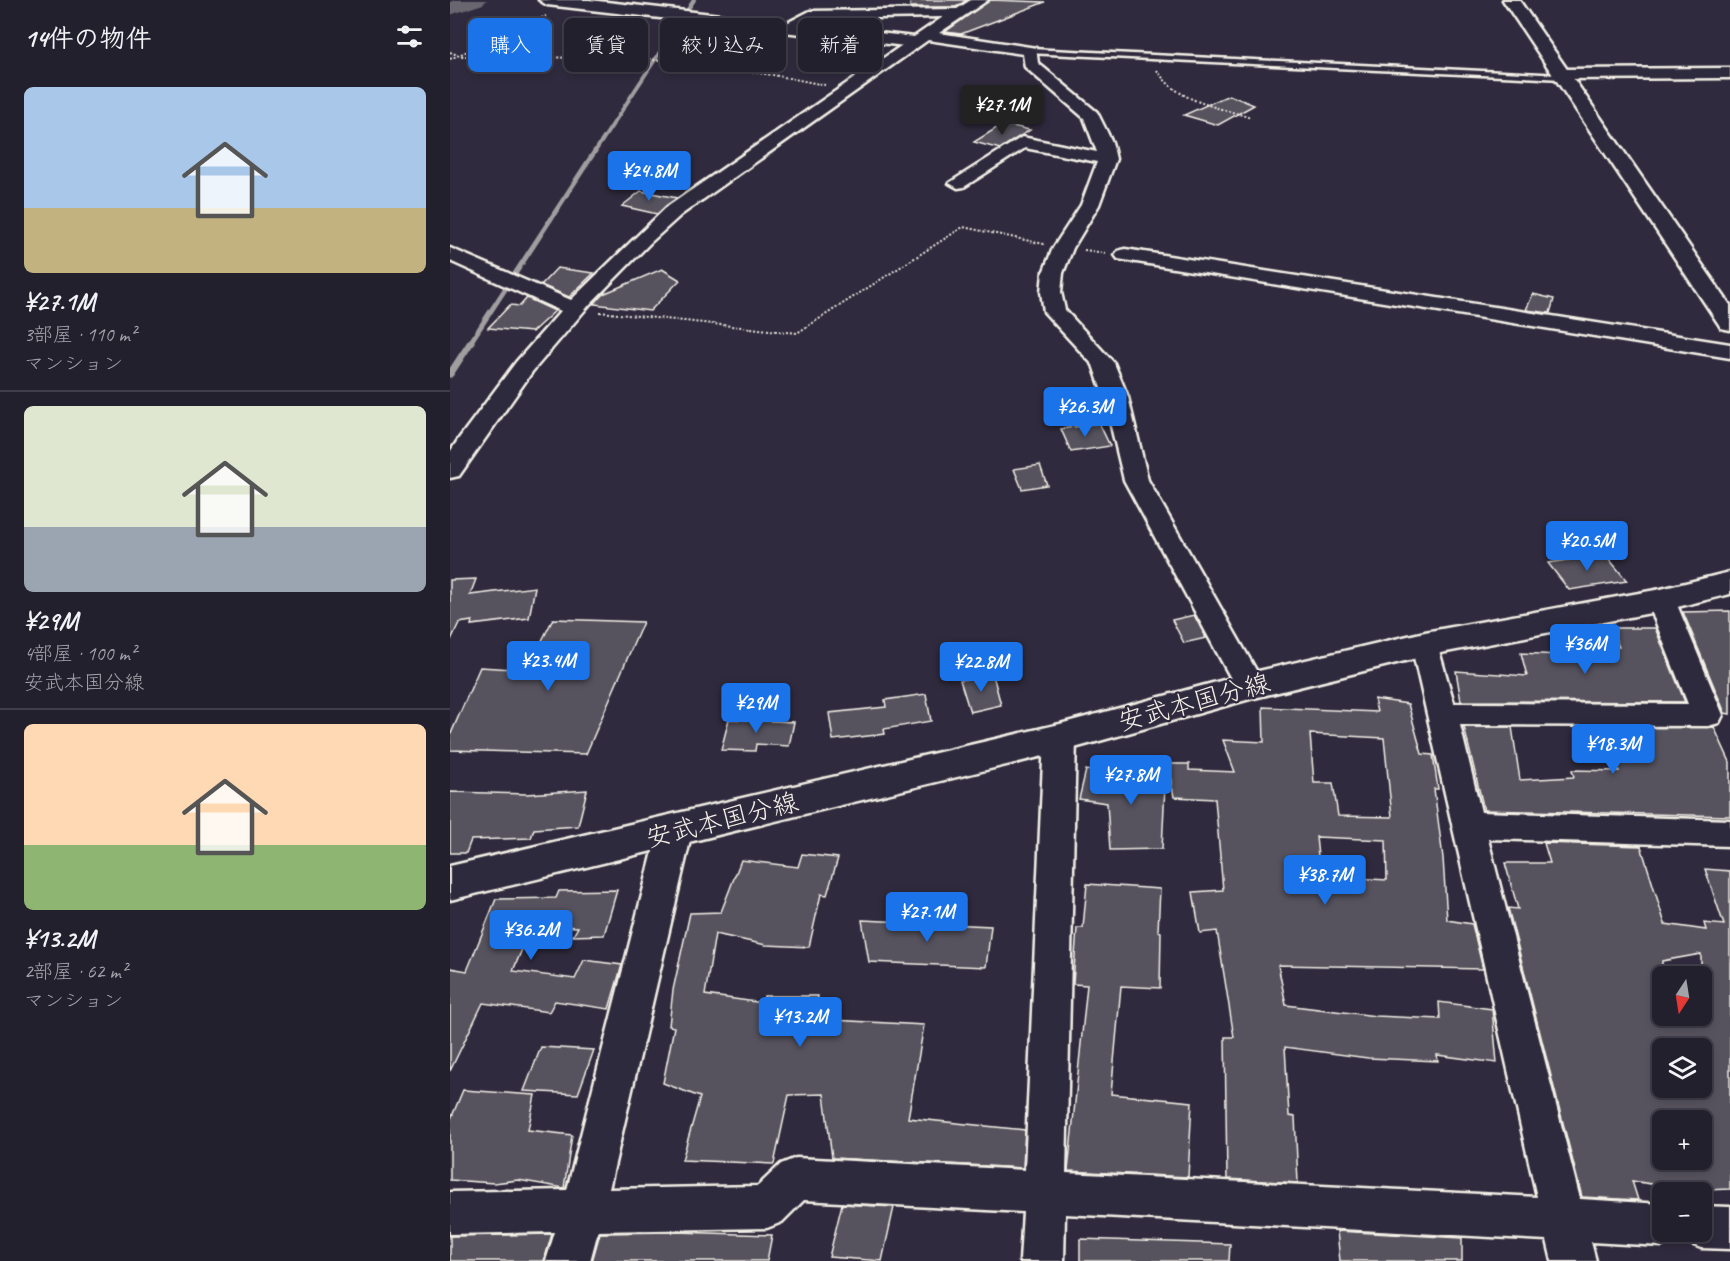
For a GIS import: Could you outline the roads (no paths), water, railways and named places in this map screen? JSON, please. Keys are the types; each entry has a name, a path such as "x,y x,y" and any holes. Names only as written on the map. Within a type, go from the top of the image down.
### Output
{"street":[{"path":"547,0 788,28 920,38 1031,51 1030,64 1068,99 1091,116 1103,142 1107,159 1090,205 1063,248 1053,273 1051,291 1055,312 1103,363 1116,397 1136,480 1250,686"},
{"path":"450,471 482,419 575,309 644,237 674,211 920,38 981,0"},
{"path":"1511,0 1730,322"},
{"path":"788,28 810,15 958,13"},
{"path":"1561,76 1730,73"},
{"path":"958,183 1022,142 1107,159"},
{"path":"450,254 575,309"},
{"path":"1125,255 1730,351"},
{"name":"安武本国分線","path":"450,883 675,832 1060,738 1250,686 1425,644 1661,600 1730,583"},
{"path":"1442,714 1707,715 1661,600"},
{"path":"1425,644 1574,1261"},
{"path":"1042,1261 1060,738"},
{"path":"1468,825 1730,833"},
{"path":"568,1261 583,1210 675,832"},
{"path":"450,1213 766,1208 796,1179 1652,1225"},
{"path":"1712,1227 1730,1228"}],"lane":[{"path":"1031,51 1561,76"}],"waterway":[{"path":"450,9 476,0"},
{"path":"594,153 694,0"},
{"path":"470,343 595,151"},
{"path":"450,374 471,342"}]}
